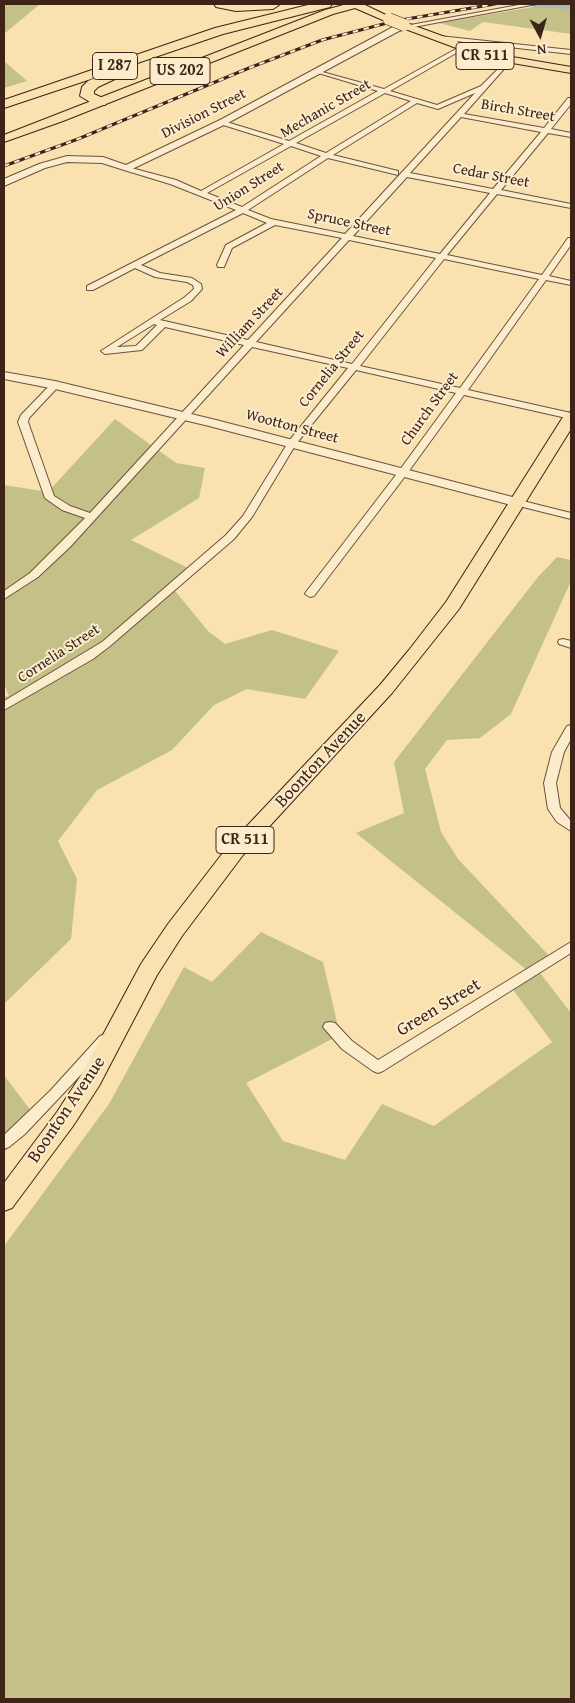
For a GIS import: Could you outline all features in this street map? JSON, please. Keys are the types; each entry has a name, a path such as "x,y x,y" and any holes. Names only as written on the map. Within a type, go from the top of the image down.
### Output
{"highway":[{"path":"220,4 243,7 280,4"},
{"name":"I 287","path":"4,96 209,27 296,4"},
{"name":"I 287","path":"4,104 228,29 326,4"},
{"path":"100,102 90,98 86,93 93,84 138,64 221,34 228,29"}],"main road":[{"name":"CR 511","path":"356,4 389,19 487,56 571,70"},
{"name":"US 202","path":"4,139 329,12 356,4"},
{"name":"Boonton Avenue","path":"4,1201 65,1119 92,1079 149,970 175,930 236,850 380,696 453,605 519,503 571,417"}],"street":[{"path":"406,25 534,4"},
{"name":"Division Street","path":"127,168 223,122 406,25"},
{"path":"439,38 571,52"},
{"name":"Mechanic Street","path":"202,194 463,47"},
{"name":"William Street","path":"4,596 34,575 66,545 348,238 400,173 460,114 509,60"},
{"path":"317,71 435,107 443,107 488,83"},
{"name":"Cornelia Street","path":"6,701 89,656 106,644 216,550 247,517 292,443 571,100"},
{"name":"Union Street","path":"90,288 243,210 415,101"},
{"name":"Birch Street","path":"460,114 571,134"},
{"name":"Cedar Street","path":"223,122 328,156 400,173 571,206"},
{"path":"4,183 42,166 68,159 93,159 127,168"},
{"name":"Spruce Street","path":"127,168 274,222 571,283"},
{"path":"221,265 228,247 274,222"},
{"name":"Church Street","path":"310,594 402,473 571,240"},
{"path":"134,265 158,276 189,280 198,286 188,299 105,351 139,348 163,324"},
{"path":"152,321 571,417"},
{"name":"Wootton Street","path":"4,376 55,385 183,416 571,516"},
{"path":"55,385 24,417 23,422 50,498 66,508 91,517"},
{"path":"571,729 558,752 550,783 554,809 561,819 571,827"},
{"name":"Green Street","path":"330,1027 347,1045 378,1067 571,947"},
{"path":"4,1143 20,1130 56,1094 122,1021"}],"shaded area":[{"path":"4,4 40,4 4,34"},
{"path":"551,4 571,4 571,34 483,22 470,31 439,23"},
{"path":"4,61 27,81 4,88"},
{"path":"115,419 176,463 205,468 199,498 131,540 192,570 171,586 208,631 225,644 272,630 339,651 305,699 247,689 214,705 172,750 97,790 58,841 77,879 71,939 4,1004 4,697 9,696 4,684 4,485 48,492"},
{"path":"557,557 571,560 571,581 511,714 480,738 447,740 425,769 441,832 458,859 553,960 537,969 571,1013 571,1699 4,1699 4,1246 109,1104 184,967 212,982 261,932 323,962 340,1035 246,1083 283,1141 345,1160 382,1104 434,1126 552,1042 508,983 528,971 356,833 404,813 394,762 538,577"},
{"path":"4,1075 34,1115 4,1153"}],"waterway":[{"path":"533,4 571,6"}],"railway":[{"path":"4,166 78,139 249,68 322,40 395,21 495,4"}]}
